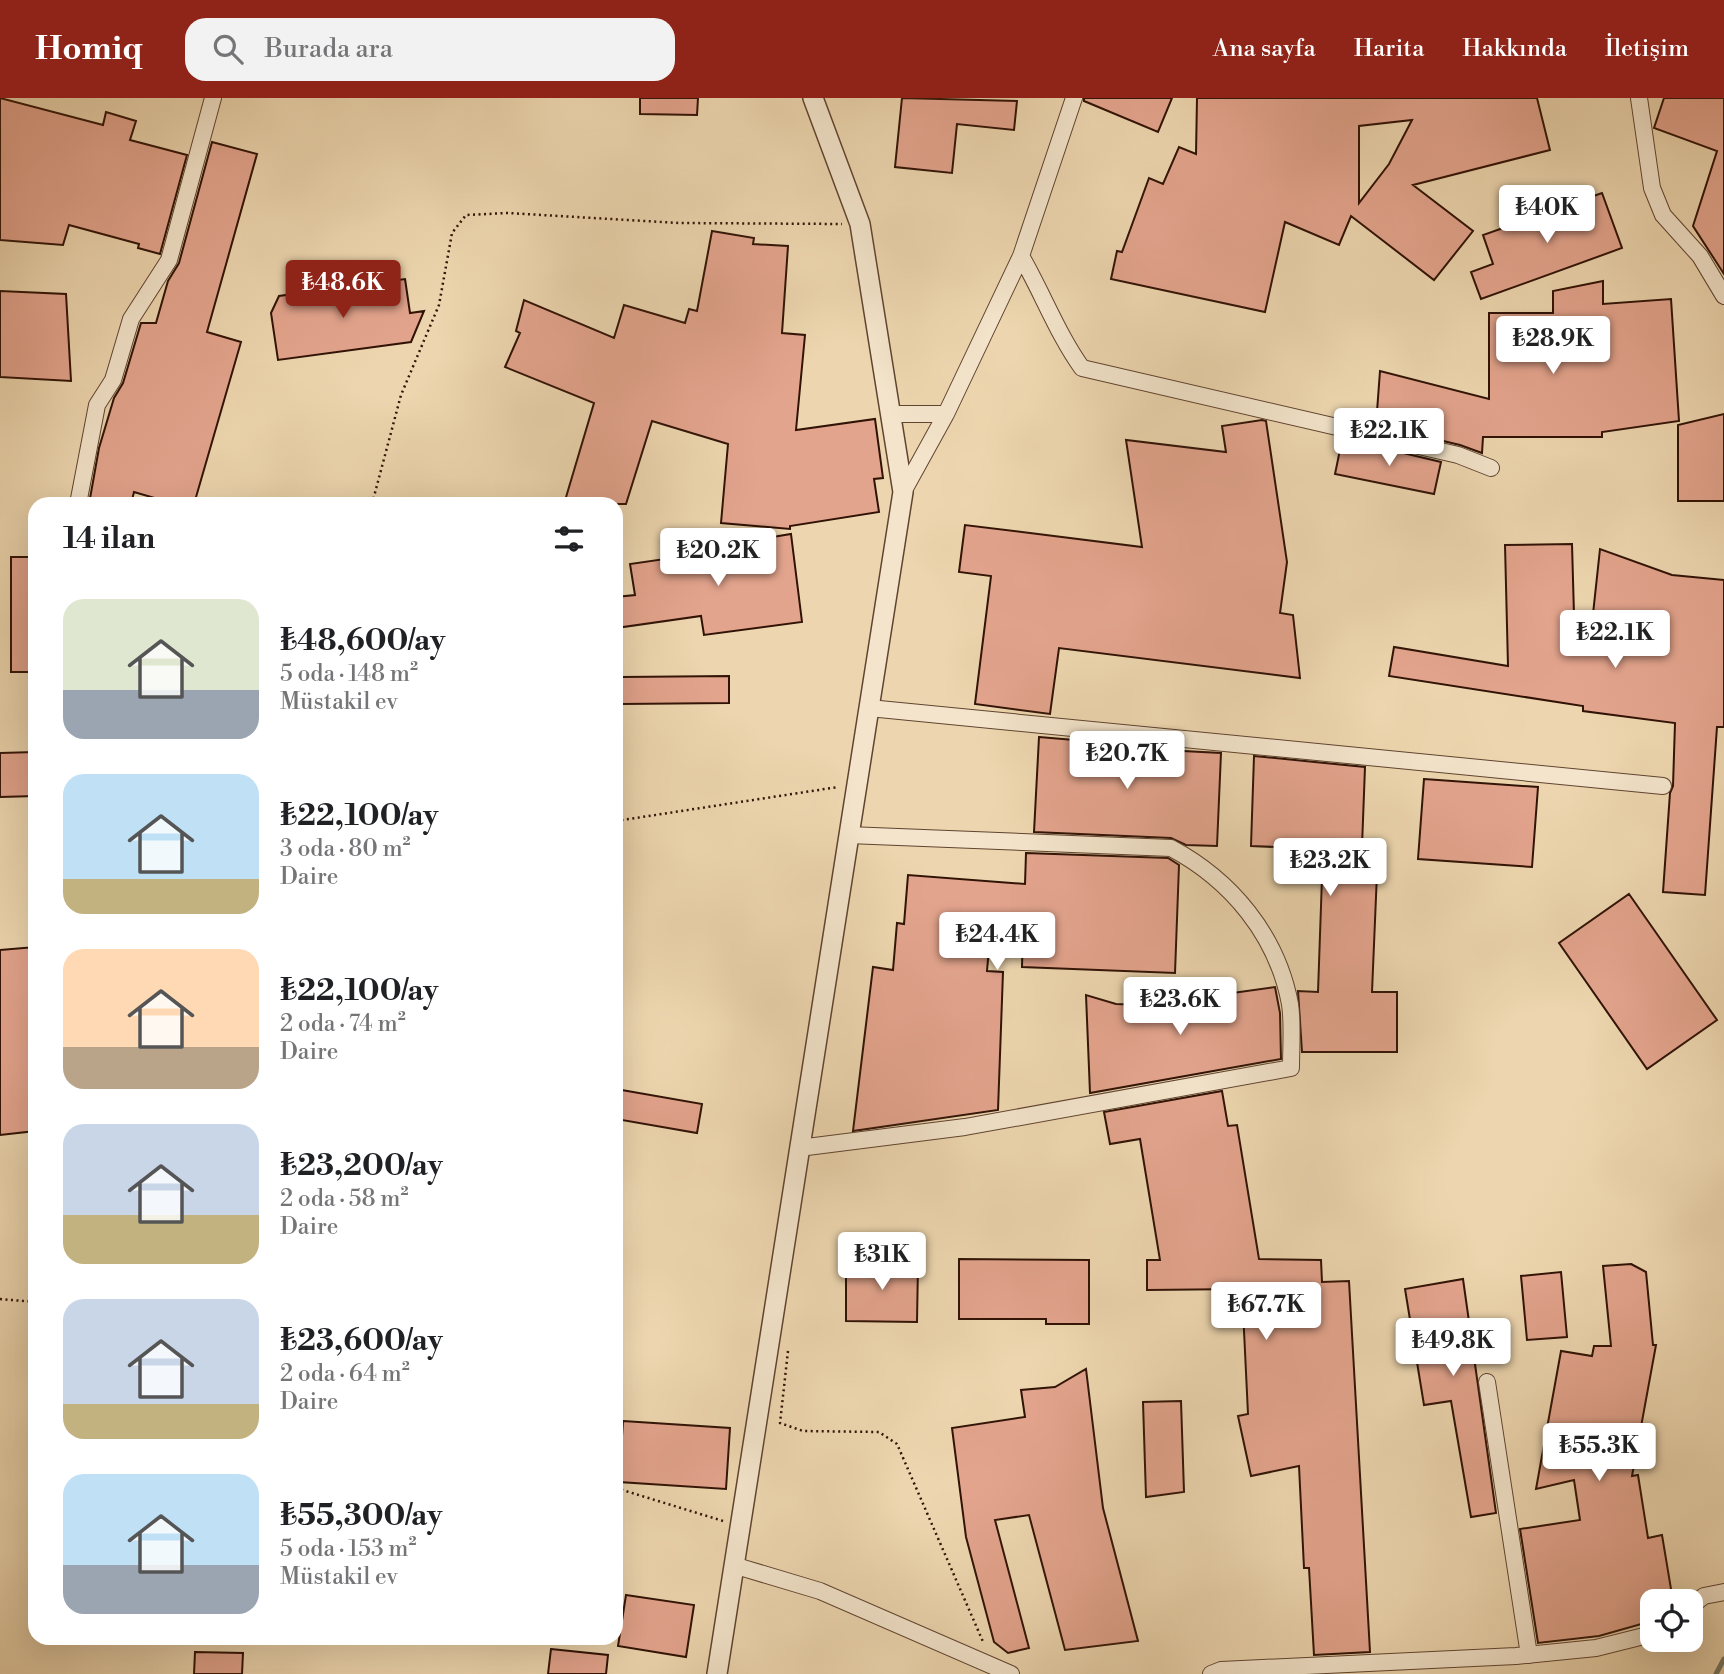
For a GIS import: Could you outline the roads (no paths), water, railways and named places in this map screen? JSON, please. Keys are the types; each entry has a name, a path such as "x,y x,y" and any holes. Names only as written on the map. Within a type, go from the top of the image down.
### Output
{"street":[{"path":"79,497 97,405 113,380 131,319 169,260 213,98"},
{"path":"717,1674 903,492 860,225 813,98"},
{"path":"903,492 946,414 1021,256 1074,98"},
{"path":"1639,98 1652,188 1663,215 1700,256 1724,296"},
{"path":"1021,256 1048,303 1069,350 1082,368 1458,454 1491,468"},
{"path":"891,414 946,414"},
{"path":"869,708 1663,786"},
{"path":"799,1148 965,1127 1291,1068 1290,1004 1268,939 1227,885 1171,848 848,835"},
{"path":"1487,1382 1529,1655"},
{"path":"733,1565 820,1591 1011,1674"},
{"path":"1703,1598 1724,1592"},
{"path":"1211,1674 1221,1670 1529,1655 1596,1648 1640,1637"}],"waterway":[{"path":"1716,1674 1724,1659"}]}
